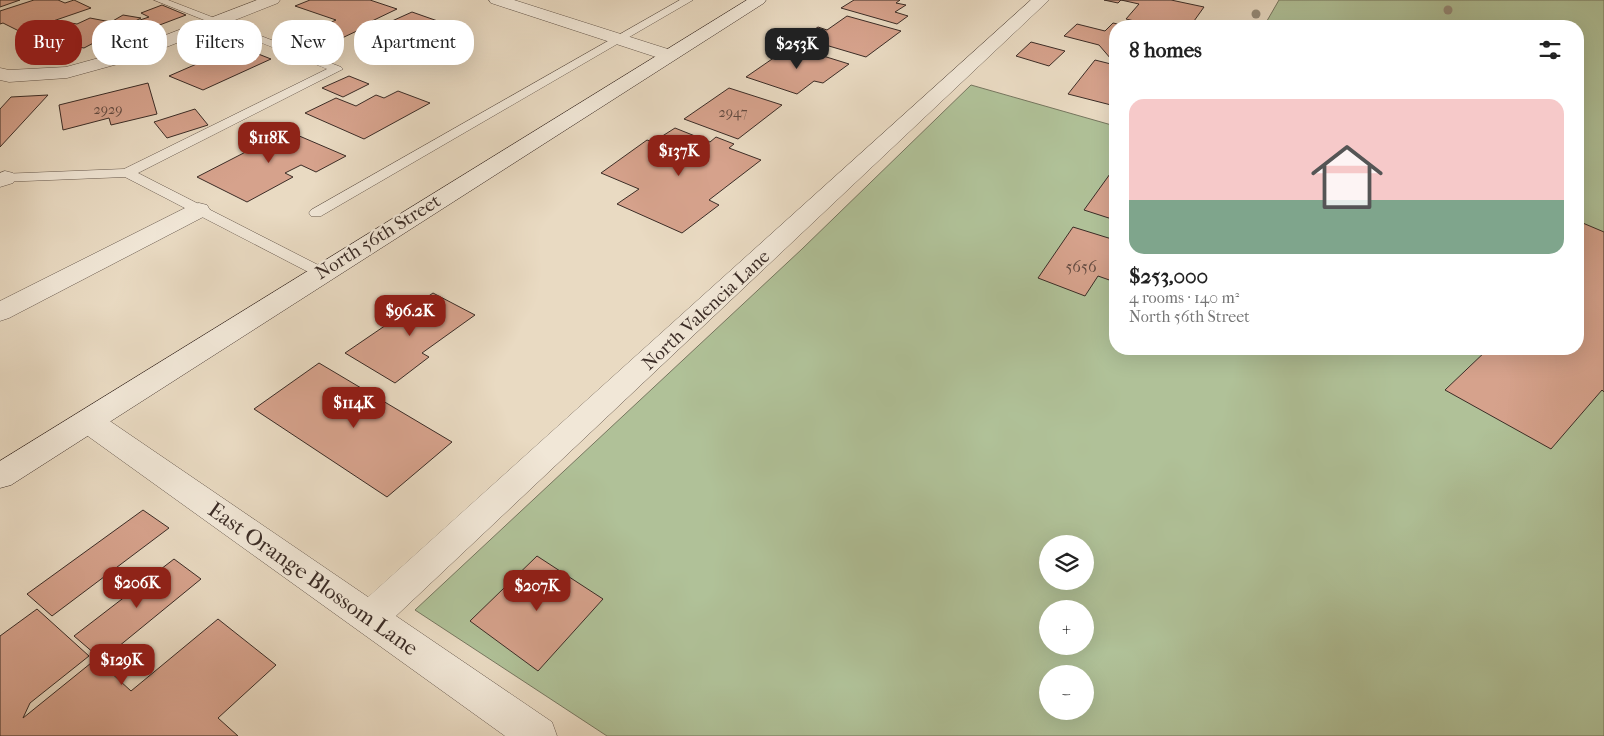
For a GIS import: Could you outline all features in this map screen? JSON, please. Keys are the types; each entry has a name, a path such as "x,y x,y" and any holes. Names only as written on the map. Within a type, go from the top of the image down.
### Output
{"street":[{"path":"220,20 272,0"},
{"path":"497,0 668,55"},
{"name":"North 56th Street","path":"0,476 758,0"},
{"name":"North Valencia Lane","path":"369,619 1042,0"},
{"path":"0,74 9,76 67,72 130,56 177,37"},
{"path":"0,312 198,210"},
{"name":"East Orange Blossom Lane","path":"88,421 538,736"}],"lane":[{"path":"159,0 210,20"},
{"path":"316,213 688,0"},
{"path":"2,178 127,173 337,69 262,40"},
{"path":"127,173 322,273"}],"green space":[{"path":"1279,0 1604,0 1604,736 607,736 415,610 802,249 971,85 1109,124 1109,355 1584,355 1584,20 1267,20"}],"building":[{"path":"0,0 20,0 0,7"},
{"path":"34,0 58,0 65,3 74,0 91,8 56,20 15,20 15,29 3,23 0,24 0,11"},
{"path":"310,0 370,0 397,9 374,20 354,20 354,32 344,37 344,20 336,20 295,6"},
{"path":"854,0 900,0 896,3 906,5 895,12 908,16 897,24 841,8"},
{"path":"1104,0 1121,0 1118,3"},
{"path":"1121,0 1171,0 1204,7 1195,20 1126,19 1139,4"},
{"path":"162,5 186,15 167,22 167,20 140,20 149,17 141,13"},
{"path":"412,12 435,20 394,20"},
{"path":"123,15 141,18 137,20 114,20"},
{"path":"847,16 901,31 866,57 802,38 818,27 827,30"},
{"path":"90,18 100,20 92,20 92,44 82,48 82,22"},
{"path":"1077,24 1105,31 1109,27 1109,57 1099,45 1064,36"},
{"path":"1031,42 1065,51 1049,66 1016,56"},
{"path":"791,46 849,64 823,83 814,81 797,94 746,77"},
{"path":"262,55 271,59 262,63"},
{"path":"1095,60 1109,64 1109,104 1068,94"},
{"path":"194,65 258,65 203,90 169,76"},
{"path":"349,76 369,84 343,97 322,88"},
{"path":"148,83 157,114 111,125 109,118 63,130 59,105"},
{"path":"729,88 782,105 738,139 684,119"},
{"path":"398,91 430,103 364,139 305,113 336,98 356,106 376,95 384,98"},
{"path":"48,95 0,147 0,109 11,97"},
{"path":"195,109 208,125 167,138 154,122"},
{"path":"276,126 346,156 316,172 301,165 285,173 293,177 247,202 197,177 267,141 255,136"},
{"path":"675,128 710,142 716,137 734,144 729,148 761,160 709,200 719,205 682,233 617,204 639,189 601,173 647,140 653,142"},
{"path":"1109,175 1109,218 1084,210"},
{"path":"1584,224 1604,232 1604,392 1602,390 1551,449 1445,390 1482,355 1584,355"},
{"path":"1073,227 1109,238 1109,280 1098,276 1085,296 1038,278"},
{"path":"433,293 475,315 422,353 429,357 395,383 345,353"},
{"path":"319,363 452,442 387,497 254,409"},
{"path":"143,510 169,528 52,616 27,594"},
{"path":"537,556 603,599 538,671 470,621"},
{"path":"174,559 201,579 102,660 74,636"},
{"path":"37,609 89,656 30,703 23,718 96,659 131,691 218,619 276,665 218,718 238,736 0,736 0,636"}]}
